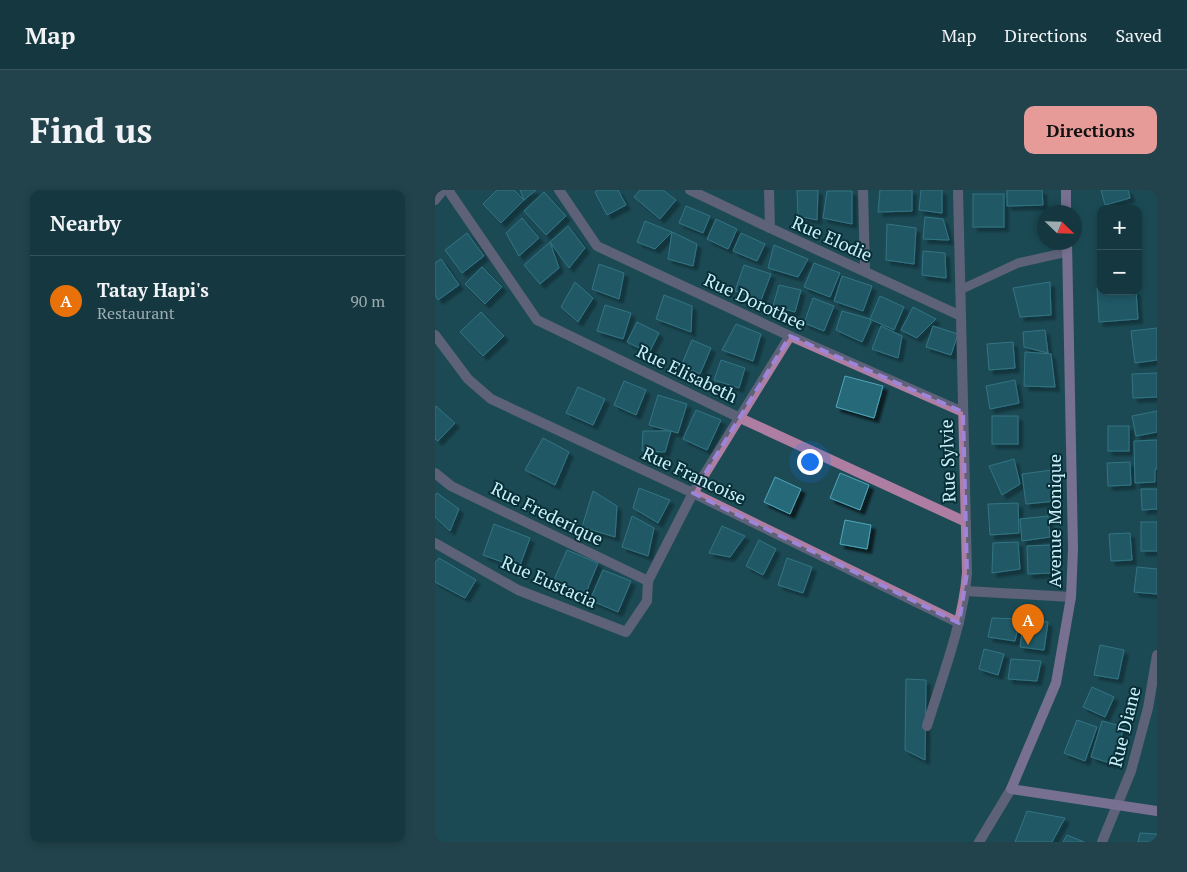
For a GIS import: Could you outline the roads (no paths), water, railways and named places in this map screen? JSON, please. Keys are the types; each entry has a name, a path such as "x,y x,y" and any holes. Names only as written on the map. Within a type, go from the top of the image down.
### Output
{"street":[{"path":"435,200 443,190"},
{"name":"Rue Elisabeth","path":"448,190 537,320 740,418 966,522"},
{"name":"Rue Dorothee","path":"559,190 597,246 791,336 963,412"},
{"name":"Rue Elodie","path":"690,190 961,316"},
{"path":"769,190 770,228"},
{"path":"863,190 865,272"},
{"name":"Rue Sylvie","path":"927,726 959,623 966,591 967,574 958,190"},
{"path":"1066,190 1066,205"},
{"name":"Avenue Monique","path":"979,842 1011,789 1056,683 1071,597 1073,549 1067,250"},
{"name":"Rue Francoise","path":"435,334 467,379 491,399 693,493 959,623"},
{"path":"648,581 693,493 791,336"},
{"name":"Rue Frederique","path":"435,473 451,486 648,581"},
{"name":"Rue Eustacia","path":"435,543 518,590 627,632 647,601 648,581"},
{"path":"966,591 1071,597"},
{"name":"Rue Diane","path":"1101,842 1131,771 1153,708 1157,655"},
{"path":"1011,789 1157,811"}],"lane":[{"path":"960,290 1018,263 1058,250"}],"place":[{"name":"Tatay Hapi's","path":"1028,645"}]}
